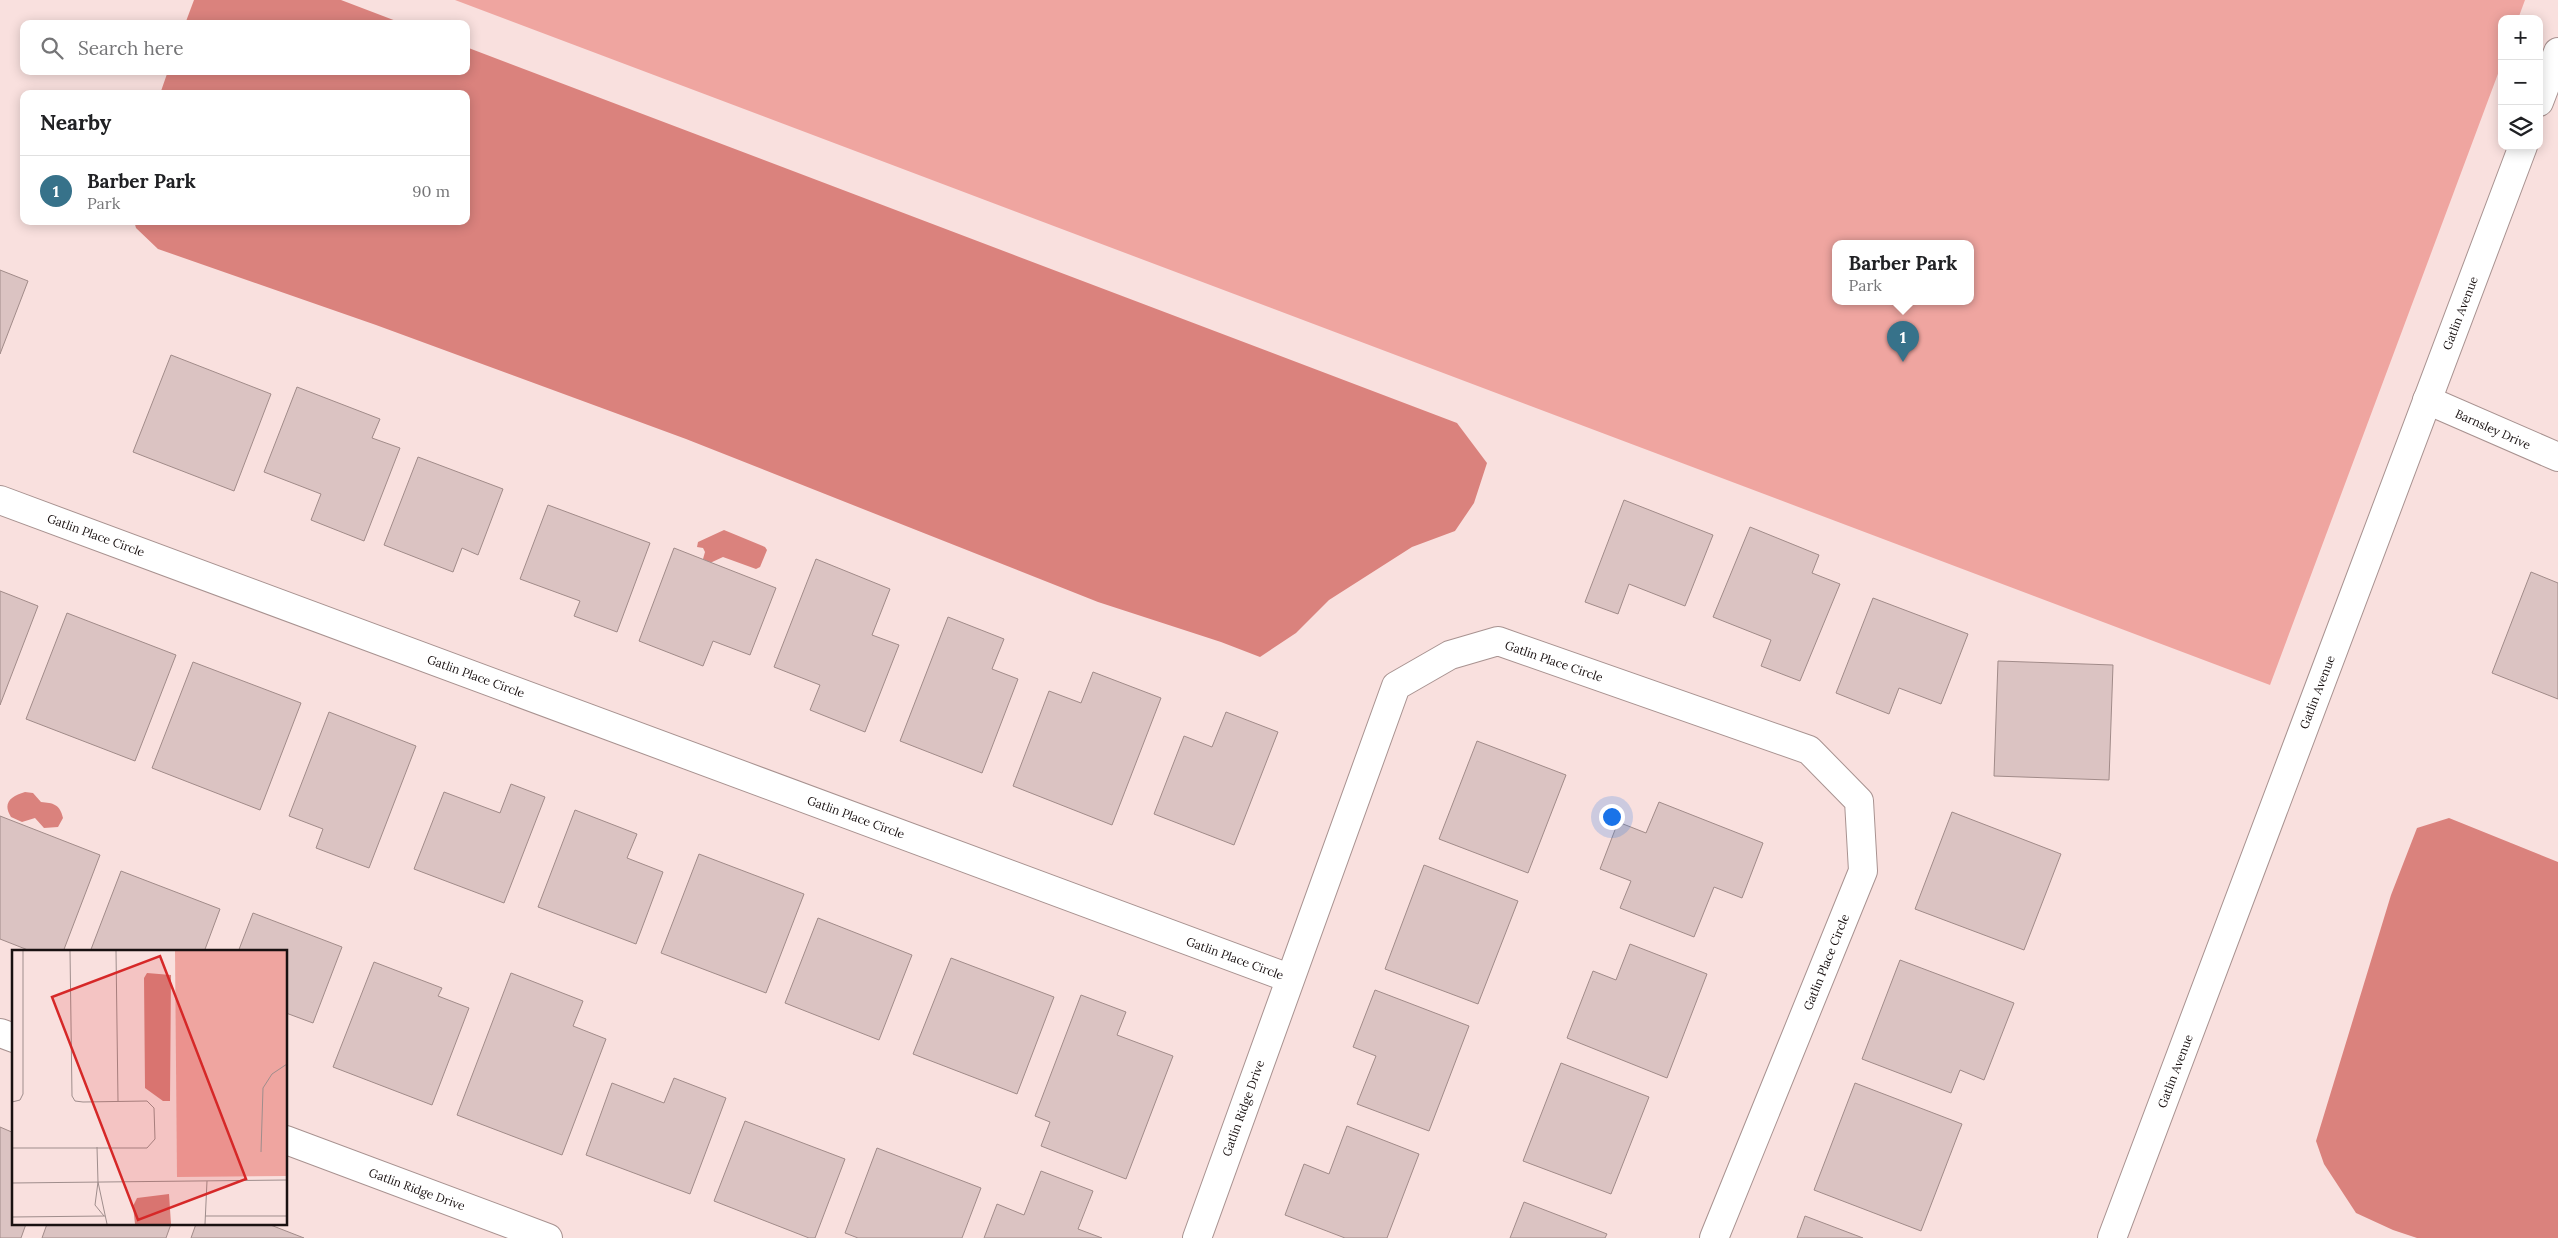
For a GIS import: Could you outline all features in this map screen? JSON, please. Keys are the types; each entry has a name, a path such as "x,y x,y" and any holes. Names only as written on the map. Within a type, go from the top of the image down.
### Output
{"street":[{"path":"2543,91 2558,52"},
{"name":"Gatlin Avenue","path":"2112,1238 2521,150"},
{"name":"Barnsley Drive","path":"2427,400 2558,457"},
{"name":"Gatlin Place Circle","path":"0,500 1290,978 1396,686 1450,655 1498,641 1809,750 1859,800 1863,871 1714,1238"},
{"name":"Gatlin Ridge Drive","path":"1197,1238 1290,978"},
{"path":"0,1033 12,1037"},
{"name":"Gatlin Ridge Drive","path":"288,1141 548,1238"}],"shaded area":[{"path":"194,0 341,0 394,20 186,20"},
{"path":"455,0 2525,0 2519,15 2498,15 2498,74 2270,685"},
{"path":"470,49 1457,423 1487,463 1474,503 1455,531 1412,547 1329,600 1296,633 1260,657 1221,642 1098,602 686,439 376,325 158,249 135,225 470,225 470,90 161,90 167,75 470,75"},
{"path":"724,530 765,547 767,550 760,567 756,569 723,557 710,563 703,559 705,552 703,548 697,547 698,542"},
{"path":"25,792 33,793 41,802 58,807 63,818 58,827 44,828 35,818 22,822 11,817 7,808 9,801"},
{"path":"2449,818 2558,862 2558,1238 2417,1238 2393,1230 2356,1213 2324,1164 2316,1141 2391,895 2417,828"}],"building":[{"path":"0,270 28,281 0,354"},
{"path":"171,355 271,394 234,491 133,452"},
{"path":"297,387 380,419 372,438 400,448 364,541 311,520 321,494 264,472"},
{"path":"418,457 503,489 478,555 462,548 453,572 384,545"},
{"path":"1624,500 1713,535 1685,606 1629,584 1618,614 1585,602"},
{"path":"548,505 650,543 617,632 574,616 580,601 520,579"},
{"path":"1750,527 1819,555 1812,573 1840,584 1800,681 1761,666 1771,640 1713,617"},
{"path":"674,548 776,588 750,655 713,641 703,666 639,641"},
{"path":"816,559 890,589 872,635 899,645 865,732 810,710 820,685 774,667"},
{"path":"2531,572 2558,583 2558,699 2492,673"},
{"path":"0,591 38,606 0,705"},
{"path":"1873,598 1968,634 1941,704 1899,688 1889,714 1836,693"},
{"path":"67,613 176,655 135,761 26,719"},
{"path":"948,617 1004,639 992,669 1018,679 982,773 900,741"},
{"path":"1998,661 2113,665 2109,780 1994,776"},
{"path":"193,662 301,703 260,810 152,768"},
{"path":"1093,672 1161,698 1112,825 1013,786 1049,691 1081,703"},
{"path":"329,712 416,746 369,868 316,848 323,829 289,816"},
{"path":"1226,712 1278,732 1234,845 1154,814 1184,736 1212,747"},
{"path":"1477,741 1566,775 1528,873 1439,839"},
{"path":"511,784 545,797 504,903 414,869 444,792 500,813"},
{"path":"1659,802 1763,843 1742,898 1714,887 1694,937 1620,908 1631,881 1600,869 1618,822 1646,833"},
{"path":"575,810 637,834 627,858 663,872 636,944 538,907"},
{"path":"1952,812 2061,854 2024,950 1915,909"},
{"path":"0,816 100,855 64,950 28,950 0,939"},
{"path":"699,854 804,894 766,993 661,953"},
{"path":"1424,865 1518,901 1478,1004 1385,969"},
{"path":"121,871 220,909 205,950 91,950"},
{"path":"253,913 342,947 313,1023 288,1014 288,950 239,950"},
{"path":"818,918 912,955 879,1040 785,1003"},
{"path":"1630,944 1707,974 1667,1078 1567,1038 1593,971 1616,980"},
{"path":"951,958 1054,997 1017,1094 913,1054"},
{"path":"1900,960 2014,1003 1984,1080 1960,1070 1951,1093 1862,1059"},
{"path":"374,962 442,988 438,996 469,1008 432,1105 333,1067"},
{"path":"511,973 583,1001 573,1026 606,1039 562,1155 457,1115"},
{"path":"1375,990 1469,1026 1429,1131 1357,1104 1376,1056 1353,1047"},
{"path":"1081,995 1126,1012 1117,1035 1173,1056 1126,1179 1041,1146 1050,1122 1035,1116"},
{"path":"1561,1063 1649,1097 1611,1194 1523,1161"},
{"path":"674,1078 726,1098 690,1194 586,1155 612,1083 664,1103"},
{"path":"1855,1083 1962,1124 1921,1231 1814,1190"},
{"path":"745,1121 845,1159 815,1238 809,1238 714,1201"},
{"path":"1347,1126 1419,1154 1387,1238 1345,1238 1285,1215 1304,1164 1329,1174"},
{"path":"0,1127 12,1132 12,1226 25,1226 21,1238 0,1238"},
{"path":"877,1148 981,1188 962,1238 858,1238 845,1233"},
{"path":"1041,1171 1093,1191 1078,1229 1102,1238 984,1238 997,1204 1024,1215"},
{"path":"1524,1202 1607,1234 1605,1238 1510,1238"},
{"path":"1805,1216 1863,1238 1797,1238"},
{"path":"46,1226 170,1226 166,1238 42,1238"},
{"path":"195,1226 273,1226 304,1238 191,1238"}],"place":[{"name":"Barber Park","path":"1903,362"}]}
